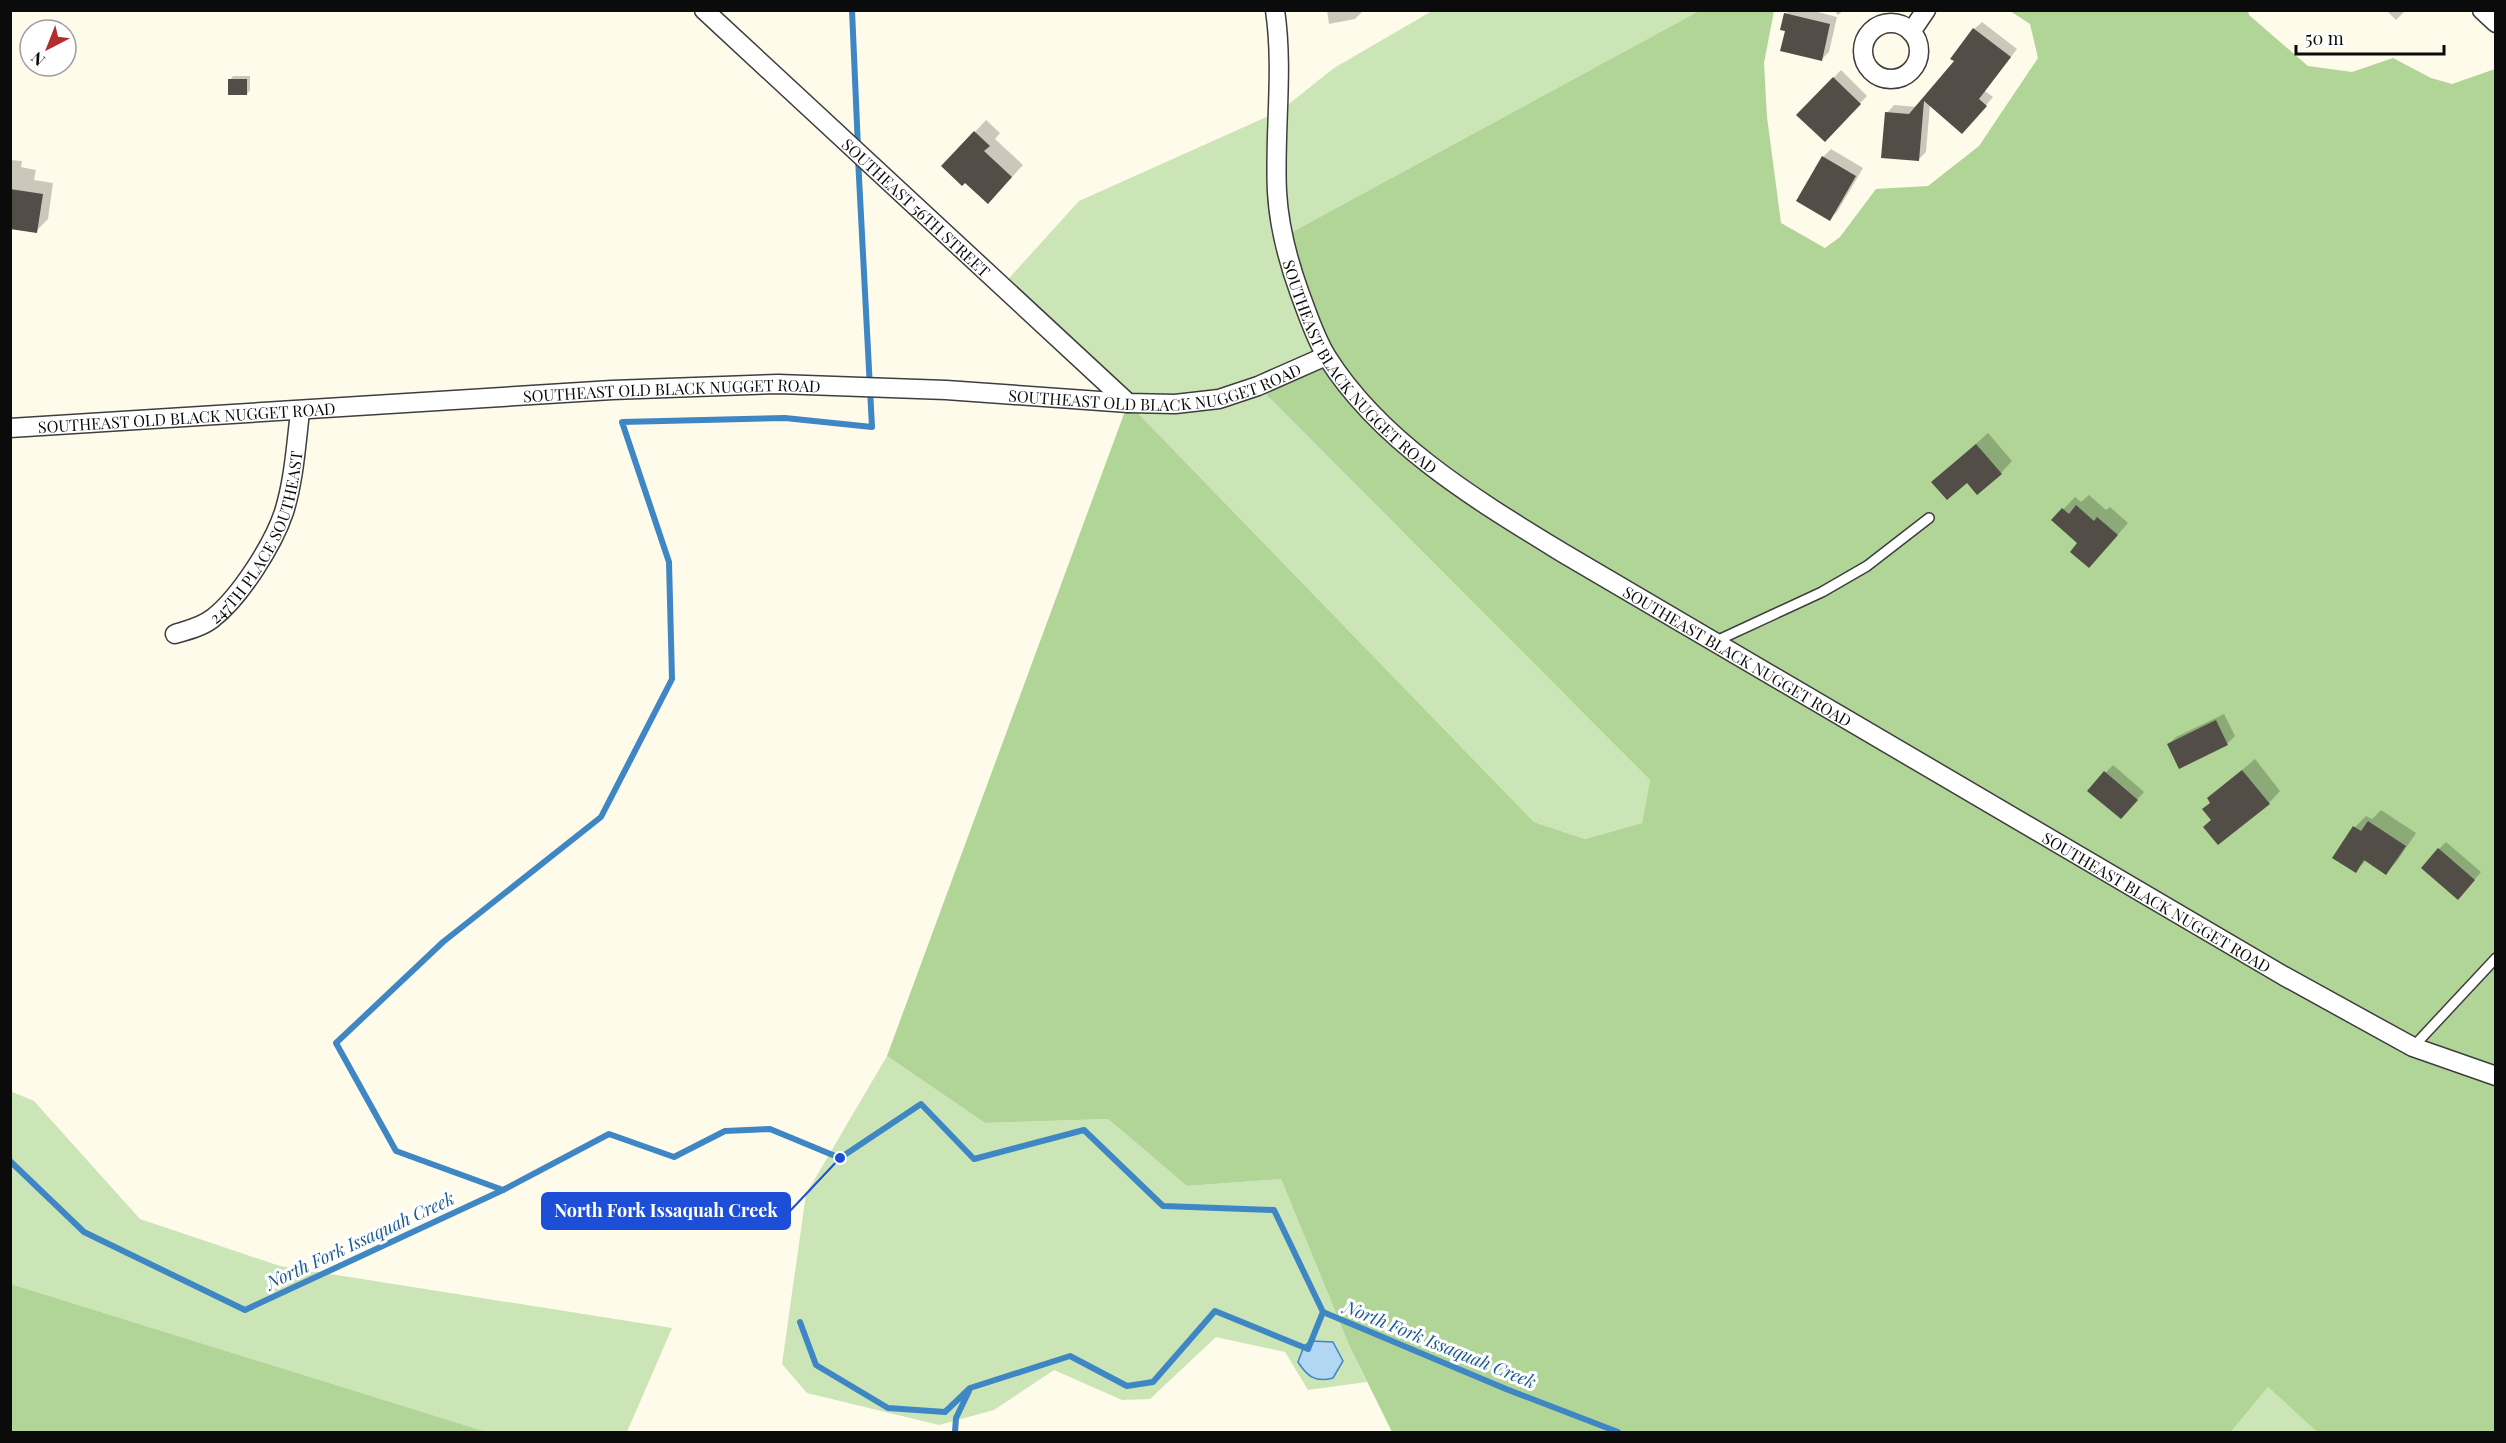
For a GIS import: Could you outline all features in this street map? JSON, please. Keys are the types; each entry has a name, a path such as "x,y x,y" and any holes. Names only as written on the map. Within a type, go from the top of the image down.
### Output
{"street":[{"name":"SOUTHEAST 56TH STREET","path":"704,10 1128,403"},
{"name":"SOUTHEAST BLACK NUGGET ROAD","path":"1275,10 1280,79 1277,193 1282,237 1301,296 1326,356 1350,388 1380,421 1426,461 1519,526 1714,642 2284,976 2413,1047 2496,1076"},
{"path":"1911,32 1926,10"},
{"path":"2482,10 2496,23"},
{"name":"SOUTHEAST OLD BLACK NUGGET ROAD","path":"10,428 300,412 612,390 797,384 957,390 1128,403 1175,404 1219,399 1258,386 1326,356"},
{"name":"247TH PLACE SOUTHEAST","path":"175,634 196,628 212,620 228,605 268,543 283,513 291,478 300,412"}],"lane":[{"path":"1714,642 1822,592 1867,567 1929,518"},
{"path":"2413,1047 2496,958"}],"green space":[{"path":"1432,11 1699,11 1283,237 1326,356 1259,386 1650,780 1642,823 1585,839 1534,822 1128,403 1002,286 1079,201 1280,111 1334,68"},
{"path":"1699,11 1774,11 1764,63 1767,117 1781,223 1825,248 1840,237 1876,189 1928,186 1979,146 2038,58 2030,24 2010,11 2248,11 2249,15 2308,66 2352,72 2393,58 2431,78 2452,84 2495,69 2495,1432 2317,1432 2268,1387 2231,1432 1392,1432 1349,1345 1281,1179 1187,1186 1108,1119 985,1123 887,1056 1128,403 1534,822 1585,839 1642,823 1650,780 1258,386 1326,355 1283,237"},
{"path":"887,1056 985,1123 1108,1119 1187,1186 1281,1179 1349,1345 1367,1382 1308,1390 1285,1352 1216,1337 1150,1399 1122,1400 1054,1370 994,1410 939,1425 807,1393 782,1364 806,1194"},
{"path":"10,1091 34,1101 140,1219 280,1266 672,1328 627,1432 487,1432 11,1284"},
{"path":"11,1284 487,1432 11,1432"},
{"path":"2268,1387 2317,1432 2231,1432"}],"water":[{"path":"1311,1341 1333,1342 1343,1361 1333,1378 1316,1379 1298,1362 1304,1346"}],"building":[{"path":"1784,13 1830,24 1822,61 1780,51 1785,31 1780,30"},
{"path":"1973,28 2011,57 1979,99 1987,106 1962,134 1924,101 1919,161 1881,158 1885,112 1909,114 1954,61 1950,59"},
{"path":"1833,77 1861,104 1825,142 1796,115"},
{"path":"228,79 247,79 247,95 228,95"},
{"path":"974,131 990,146 984,151 1012,177 988,204 965,183 962,186 941,166"},
{"path":"1822,156 1856,176 1830,221 1796,201"},
{"path":"10,189 43,194 37,233 10,229"},
{"path":"1976,444 2002,474 1977,495 1967,483 1947,500 1931,482"},
{"path":"2076,505 2094,521 2097,517 2118,535 2089,568 2070,552 2077,543 2051,520 2062,508 2069,514"},
{"path":"2216,720 2228,745 2179,769 2167,744"},
{"path":"2242,770 2270,804 2218,845 2203,827 2211,820 2202,809 2210,803 2207,798"},
{"path":"2104,771 2138,800 2121,819 2087,791"},
{"path":"2368,821 2406,846 2386,875 2364,860 2356,873 2332,858 2353,826 2361,831"},
{"path":"2438,848 2475,880 2458,900 2421,868"}],"waterway":[{"path":"852,10 858,148"},
{"path":"503,1190 396,1151 336,1043 443,942 601,817 672,679 669,562 622,422 785,418 872,427 858,158"},
{"name":"North Fork Issaquah Creek","path":"10,1161 84,1232 245,1310 503,1190 609,1134 674,1157 725,1131 770,1129 840,1158 921,1104 974,1159 1084,1130 1163,1206 1274,1210 1323,1312 1506,1389 1618,1432"},
{"path":"800,1322 816,1365 888,1408 945,1412 970,1388 1070,1356 1127,1386 1153,1382 1215,1311 1308,1349 1323,1312"},
{"path":"955,1432 956,1418 969,1391"}],"place":[{"name":"North Fork Issaquah Creek","path":"840,1158"}]}
